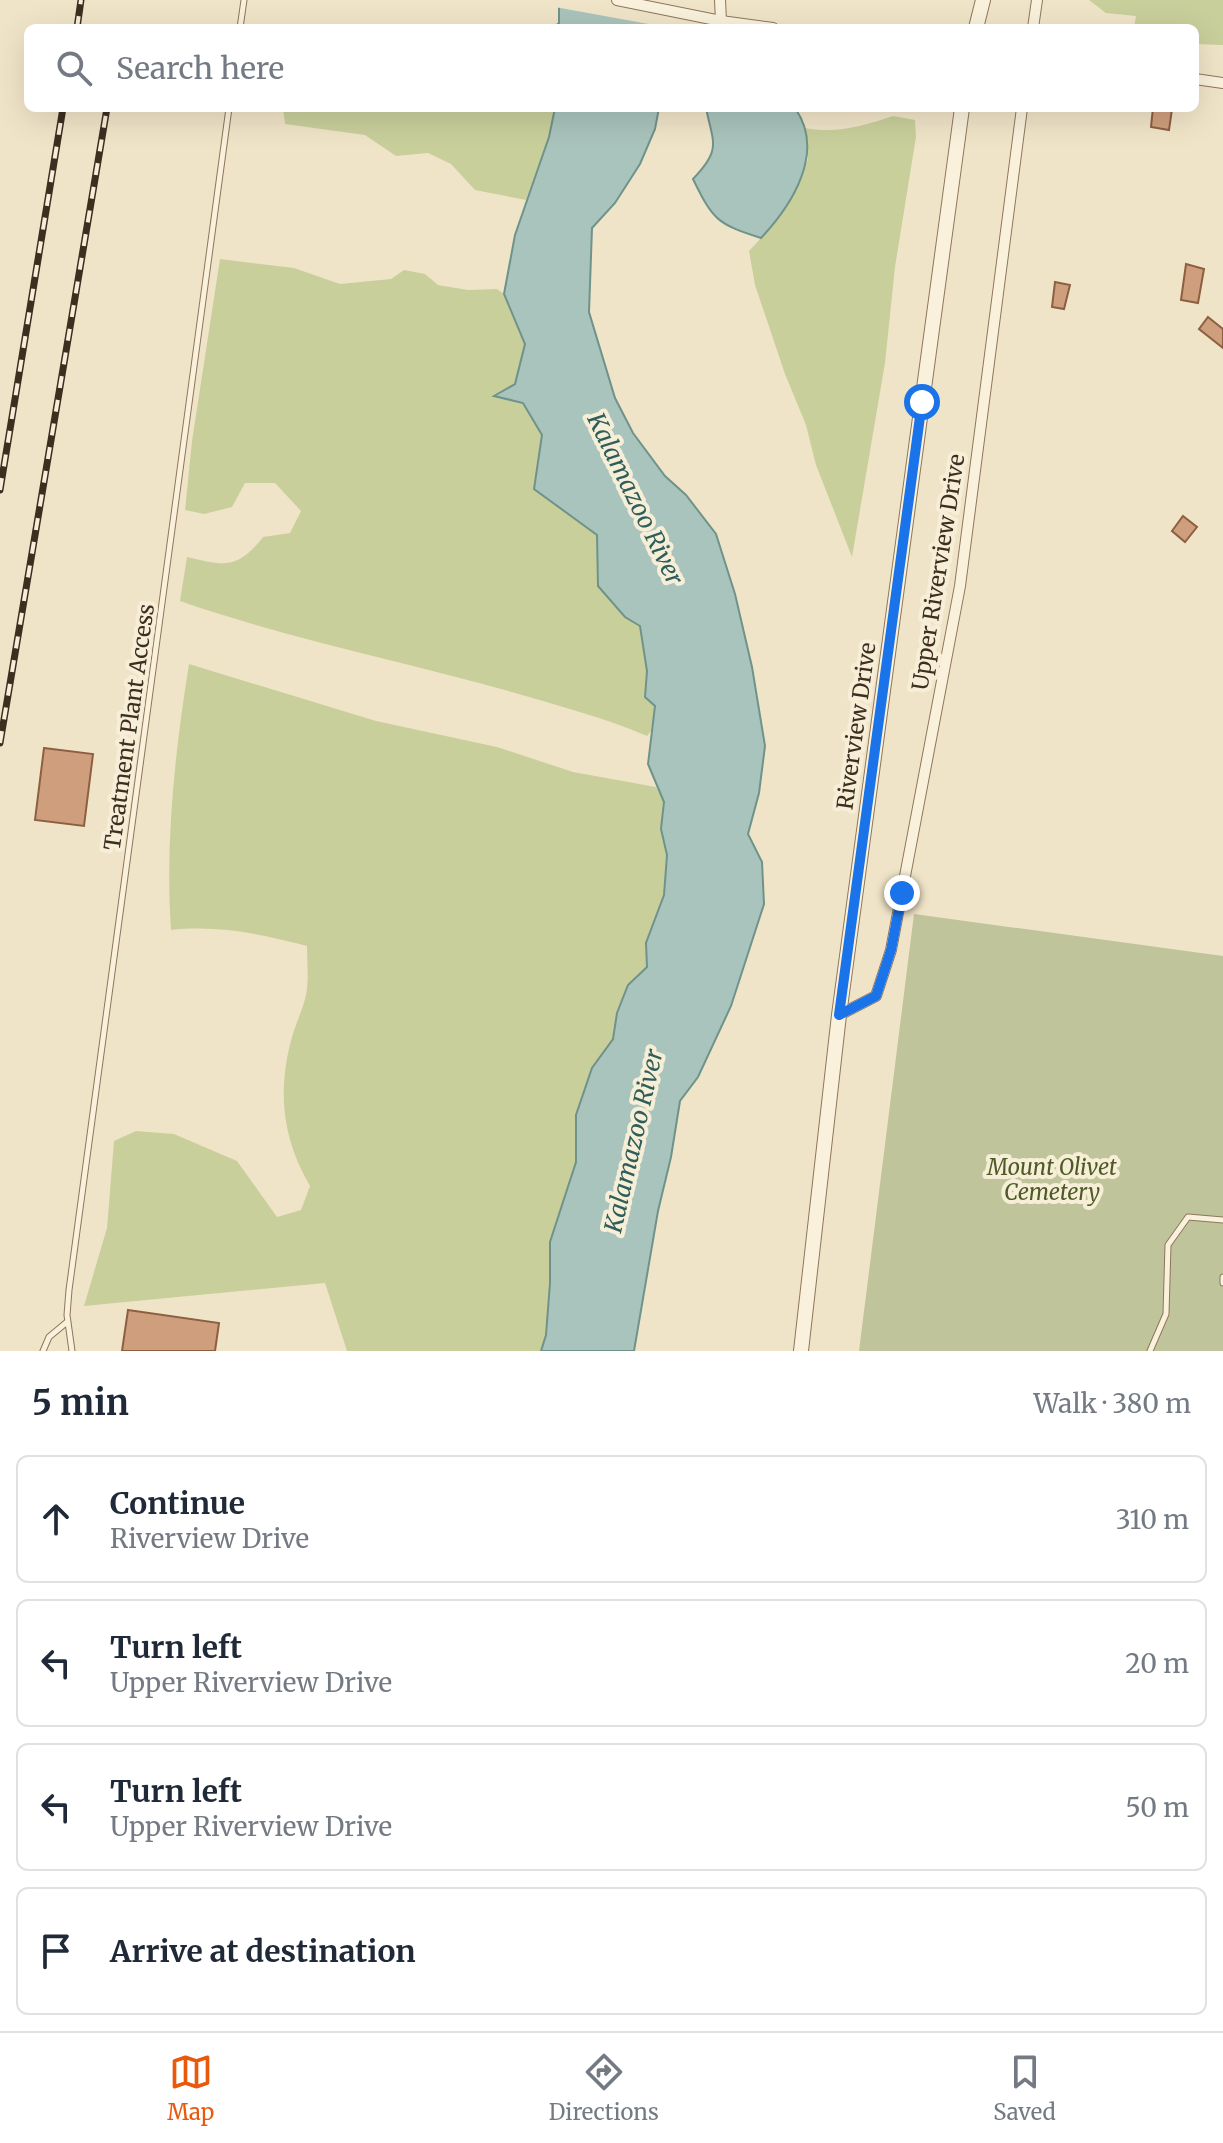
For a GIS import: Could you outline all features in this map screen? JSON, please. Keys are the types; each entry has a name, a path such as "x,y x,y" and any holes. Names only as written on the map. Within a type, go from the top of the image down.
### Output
{"street":[{"path":"617,0 743,24"},
{"path":"720,0 721,21"},
{"path":"977,24 983,0"},
{"path":"1034,24 1037,0"},
{"path":"1199,80 1223,83"},
{"name":"Riverview Drive","path":"801,1351 839,1015 961,112"},
{"name":"Upper Riverview Drive","path":"839,1015 876,996 891,950 960,586 1021,112"}],"lane":[{"path":"241,24 244,0"},
{"name":"Treatment Plant Access","path":"72,1351 68,1321 69,1290 228,112"},
{"path":"1150,1351 1166,1314 1168,1245 1188,1217 1223,1220"},
{"path":"1223,1277 1223,1283"},
{"path":"43,1351 49,1337 68,1321"}],"green space":[{"path":"1089,0 1223,0 1223,45 1199,44 1199,24 1135,24 1136,16 1106,13"},
{"path":"284,112 554,112 549,137 526,200 475,190 451,164 428,153 396,156 365,135 285,124"},
{"path":"893,116 915,120 916,137 895,267 885,363 852,557 816,465 806,425 755,285 749,251 774,224 808,160 805,128 839,129"},
{"path":"220,259 294,268 340,284 391,279 404,270 425,274 438,285 468,290 497,289 504,294 525,344 515,384 495,396 523,403 542,435 534,489 597,535 598,586 625,617 640,626 647,671 645,697 655,706 651,731 647,736 543,701 270,629 180,601 187,557 221,563 238,560 263,537 290,533 301,511 275,483 245,483 232,507 204,514 185,510 192,441"},
{"path":"189,664 376,721 497,747 573,772 656,787 665,802 661,829 667,855 664,895 646,943 647,967 628,985 617,1013 613,1039 592,1068 576,1115 576,1162 550,1242 546,1335 541,1351 347,1351 325,1283 84,1306 107,1228 114,1141 136,1131 174,1134 237,1161 277,1217 301,1210 310,1186 293,1150 284,1095 287,1057 307,989 307,946 239,932 171,930 169,864 172,797"},
{"name":"Mount Olivet Cemetery","path":"914,914 1223,956 1223,1351 859,1351"}],"water":[{"path":"559,0 667,0 663,24 559,23"},
{"name":"Kalamazoo River","path":"554,112 658,112 655,129 640,164 615,203 592,228 589,312 615,398 633,433 665,476 686,495 716,534 735,594 752,667 765,746 759,793 748,834 762,862 764,904 731,1006 698,1077 680,1101 634,1351 541,1351 546,1335 550,1242 576,1162 576,1115 592,1068 613,1039 617,1013 628,985 647,967 646,943 664,895 667,855 661,829 664,802 648,764 655,706 645,697 647,671 640,626 625,617 598,586 597,535 534,489 542,435 523,403 494,396 515,384 525,344 504,294 515,235 549,137"},
{"path":"707,112 797,112 804,125 806,160 801,177 784,210 761,238 718,219 693,179 712,153 713,138"}],"pier":[{"path":"555,0 670,0 666,24 648,24 555,7"}],"building":[{"path":"1153,112 1172,112 1169,130 1151,127"},
{"path":"1186,264 1204,269 1198,303 1181,300"},
{"path":"1055,282 1070,285 1064,309 1052,307"},
{"path":"1208,317 1223,329 1223,348 1199,329"},
{"path":"1183,516 1197,527 1185,542 1172,531"},
{"path":"44,748 93,754 84,826 35,820"},
{"path":"128,1310 219,1323 215,1351 122,1351"}],"railway":[{"path":"78,24 81,0"},
{"path":"0,490 62,112"},
{"path":"0,743 106,112"}],"route":[{"path":"902,893 891,950 876,996 839,1015 922,402"}]}
